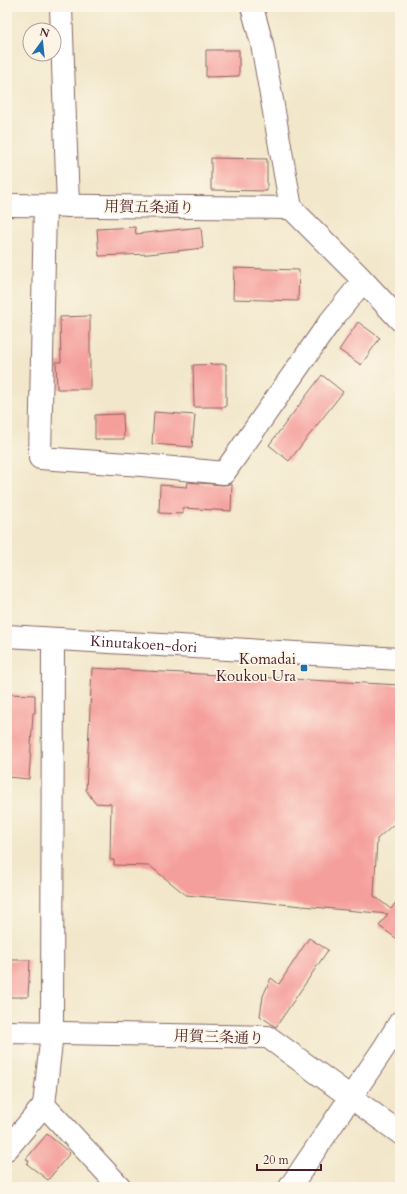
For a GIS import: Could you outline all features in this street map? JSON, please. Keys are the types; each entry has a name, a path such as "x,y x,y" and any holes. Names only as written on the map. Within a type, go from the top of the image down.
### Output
{"street":[{"path":"61,7 68,206"},
{"path":"252,7 262,44 292,208 400,320"},
{"name":"用賀五条通り","path":"7,205 292,208"},
{"path":"45,206 40,458 142,465 224,473 329,323 363,281"},
{"name":"Kinutakoen-dori","path":"7,636 398,655"},
{"path":"7,1149 44,1105 52,1033 53,639"},
{"path":"290,1187 400,1022"},
{"name":"用賀三条通り","path":"7,1032 268,1037 400,1133"},
{"path":"44,1105 120,1187"}],"building":[{"path":"206,50 239,50 239,76 206,77"},
{"path":"211,158 267,159 267,191 211,190"},
{"path":"135,227 136,234 201,227 203,248 149,254 99,256 97,229"},
{"path":"234,268 299,270 298,301 233,299"},
{"path":"90,316 90,389 57,389 56,362 61,362 60,317"},
{"path":"358,322 380,338 361,365 339,350"},
{"path":"226,364 226,407 194,407 193,365"},
{"path":"322,375 343,392 289,461 269,445"},
{"path":"154,412 195,415 192,447 152,444"},
{"path":"123,414 124,439 95,439 95,415"},
{"path":"188,482 223,485 232,484 231,511 183,508 183,514 159,513 160,485 187,487"},
{"path":"92,668 400,685 400,823 395,823 377,839 374,896 391,909 400,897 400,941 379,926 388,914 186,895 150,866 114,865 114,860 110,860 111,804 95,803 86,790"},
{"path":"7,694 35,695 35,713 33,713 29,779 7,777"},
{"path":"309,938 328,950 276,1027 260,1016 263,996 271,978 279,984"},
{"path":"7,960 30,960 28,997 7,997"},
{"path":"47,1134 70,1153 48,1180 27,1164 29,1161 26,1159"}],"place":[{"name":"Komadai Koukou Ura","path":"304,668"}]}
